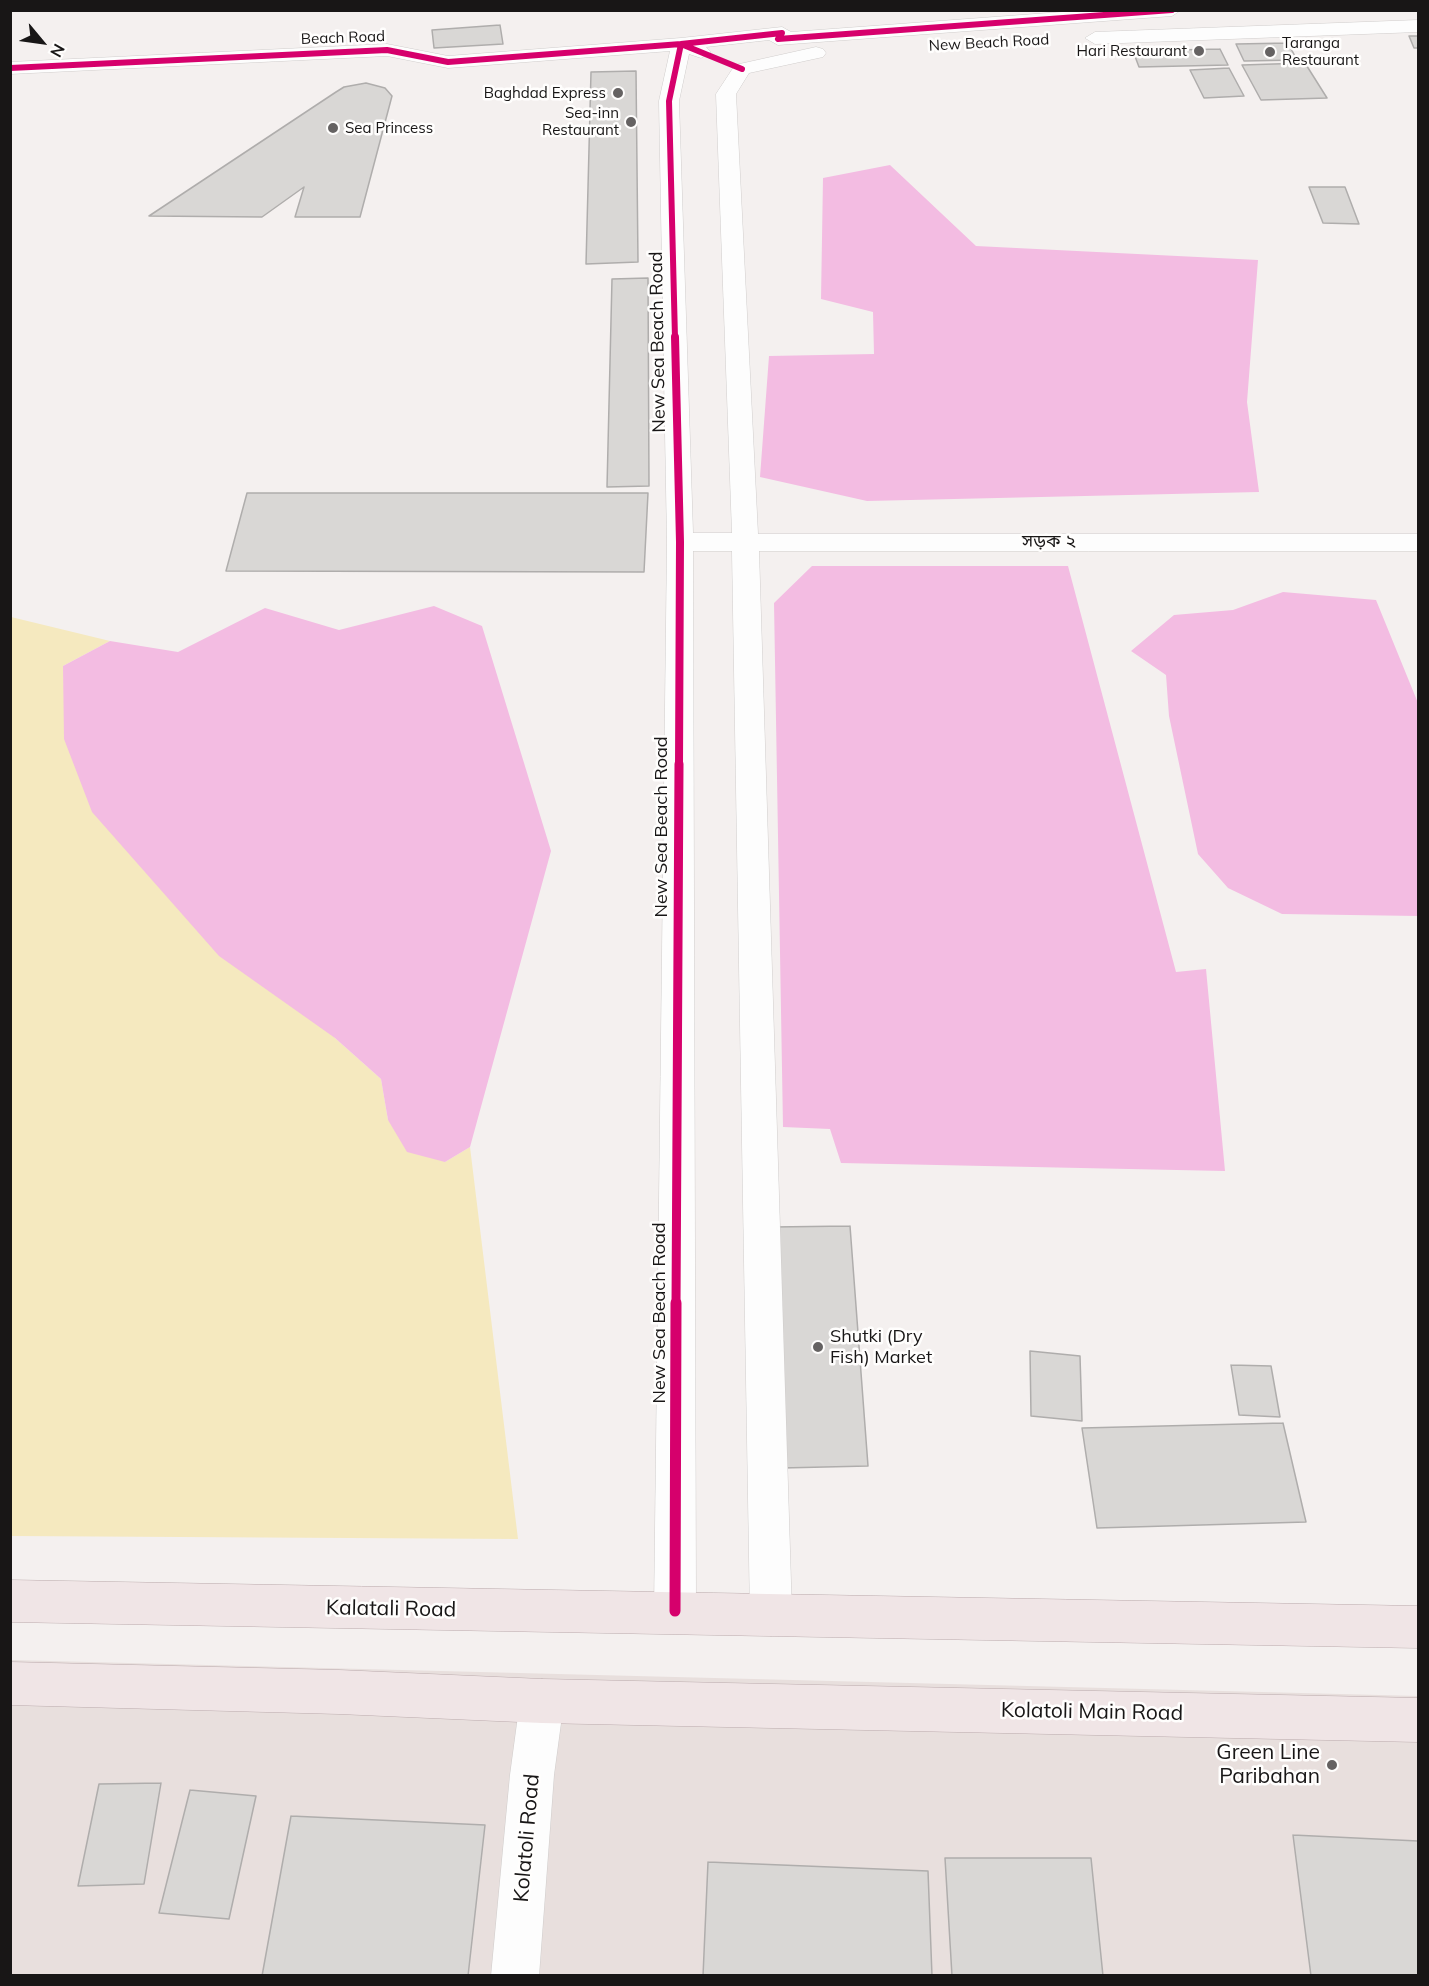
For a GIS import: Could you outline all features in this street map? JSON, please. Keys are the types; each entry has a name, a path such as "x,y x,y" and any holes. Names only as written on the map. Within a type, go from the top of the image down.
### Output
{"highway":[{"name":"Kalatali Road","path":"10,1601 539,1612 675,1611 771,1615"},
{"path":"771,1615 1419,1627"},
{"path":"10,1683 339,1692 542,1701"},
{"name":"Kolatoli Main Road","path":"542,1701 1419,1720"}],"street":[{"name":"New Beach Road","path":"681,45 782,33 778,39 1172,10"},
{"name":"New Beach Road","path":"1071,39 1419,26"},
{"name":"Beach Road","path":"10,68 387,50 448,62 681,45 742,69"},
{"name":"New Sea Beach Road","path":"675,1611 680,542 669,101 681,45"},
{"name":"New Beach Road","path":"742,69 813,53 942,46"},
{"path":"742,69 726,94 746,541 771,1615"},
{"name":"সড়ক ২","path":"680,542 1419,543"},
{"name":"Kolatoli Road","path":"515,1976 532,1775 542,1701"}],"shaded area":[{"path":"890,165 976,246 1258,260 1247,402 1259,492 867,501 760,477 769,356 874,354 873,312 821,299 823,178"},
{"path":"812,566 1068,566 1176,972 1206,969 1225,1171 841,1163 830,1129 783,1127 774,603"},
{"path":"1283,592 1376,600 1418,703 1418,916 1282,914 1228,888 1198,854 1169,716 1166,675 1131,651 1174,615 1233,610"},
{"path":"434,606 482,626 551,851 470,1147 445,1162 407,1152 388,1120 381,1079 335,1038 219,956 92,812 64,739 63,666 110,641 178,652 265,608 339,630"},
{"path":"11,617 110,641 63,666 335,1038 381,1079 388,1120 445,1162 470,1147 518,1539 11,1536"},
{"path":"11,1660 1418,1696 1418,1975 11,1976"}],"building":[{"path":"500,25 503,44 434,48 432,30"},
{"path":"1409,36 1418,36 1418,48 1414,48"},
{"path":"1288,43 1297,60 1244,61 1236,44"},
{"path":"1220,49 1228,65 1139,67 1133,51"},
{"path":"1305,63 1327,98 1261,100 1242,65"},
{"path":"1229,68 1244,96 1204,98 1190,70"},
{"path":"636,71 638,262 586,264 591,72"},
{"name":"Sea Princess","path":"366,83 385,88 392,96 360,217 295,217 304,187 262,217 149,216 344,87"},
{"path":"1309,187 1345,187 1359,224 1323,223"},
{"path":"648,278 649,486 607,487 612,279"},
{"path":"247,493 648,493 644,572 226,571"},
{"name":"Shutki (Dry Fish) Market","path":"850,1226 868,1466 782,1468 772,1227"},
{"path":"1030,1351 1080,1356 1082,1421 1031,1416"},
{"path":"1231,1365 1271,1366 1280,1417 1239,1415"},
{"path":"1283,1423 1306,1522 1097,1528 1082,1428"},
{"path":"161,1783 144,1884 78,1886 99,1784"},
{"path":"190,1790 256,1796 229,1919 159,1913"},
{"path":"291,1816 485,1825 468,1976 262,1976"},
{"path":"1293,1835 1418,1841 1418,1976 1311,1976"},
{"path":"945,1858 1091,1858 1103,1976 952,1976"},
{"path":"708,1862 928,1871 932,1976 703,1976"}],"cycle path":[{"path":"675,1611 680,542 669,101 681,44 782,33 778,39 1172,10"},
{"path":"10,68 387,50 448,62 681,44 742,69"}],"place":[{"name":"Hari Restaurant","path":"1199,51"},
{"name":"Taranga Restaurant","path":"1270,52"},
{"name":"Baghdad Express","path":"618,93"},
{"name":"Sea-inn Restaurant","path":"631,122"},
{"name":"Sea Princess","path":"333,128"},
{"name":"Shutki (Dry Fish) Market","path":"818,1347"},
{"name":"Green Line Paribahan","path":"1332,1765"}]}
